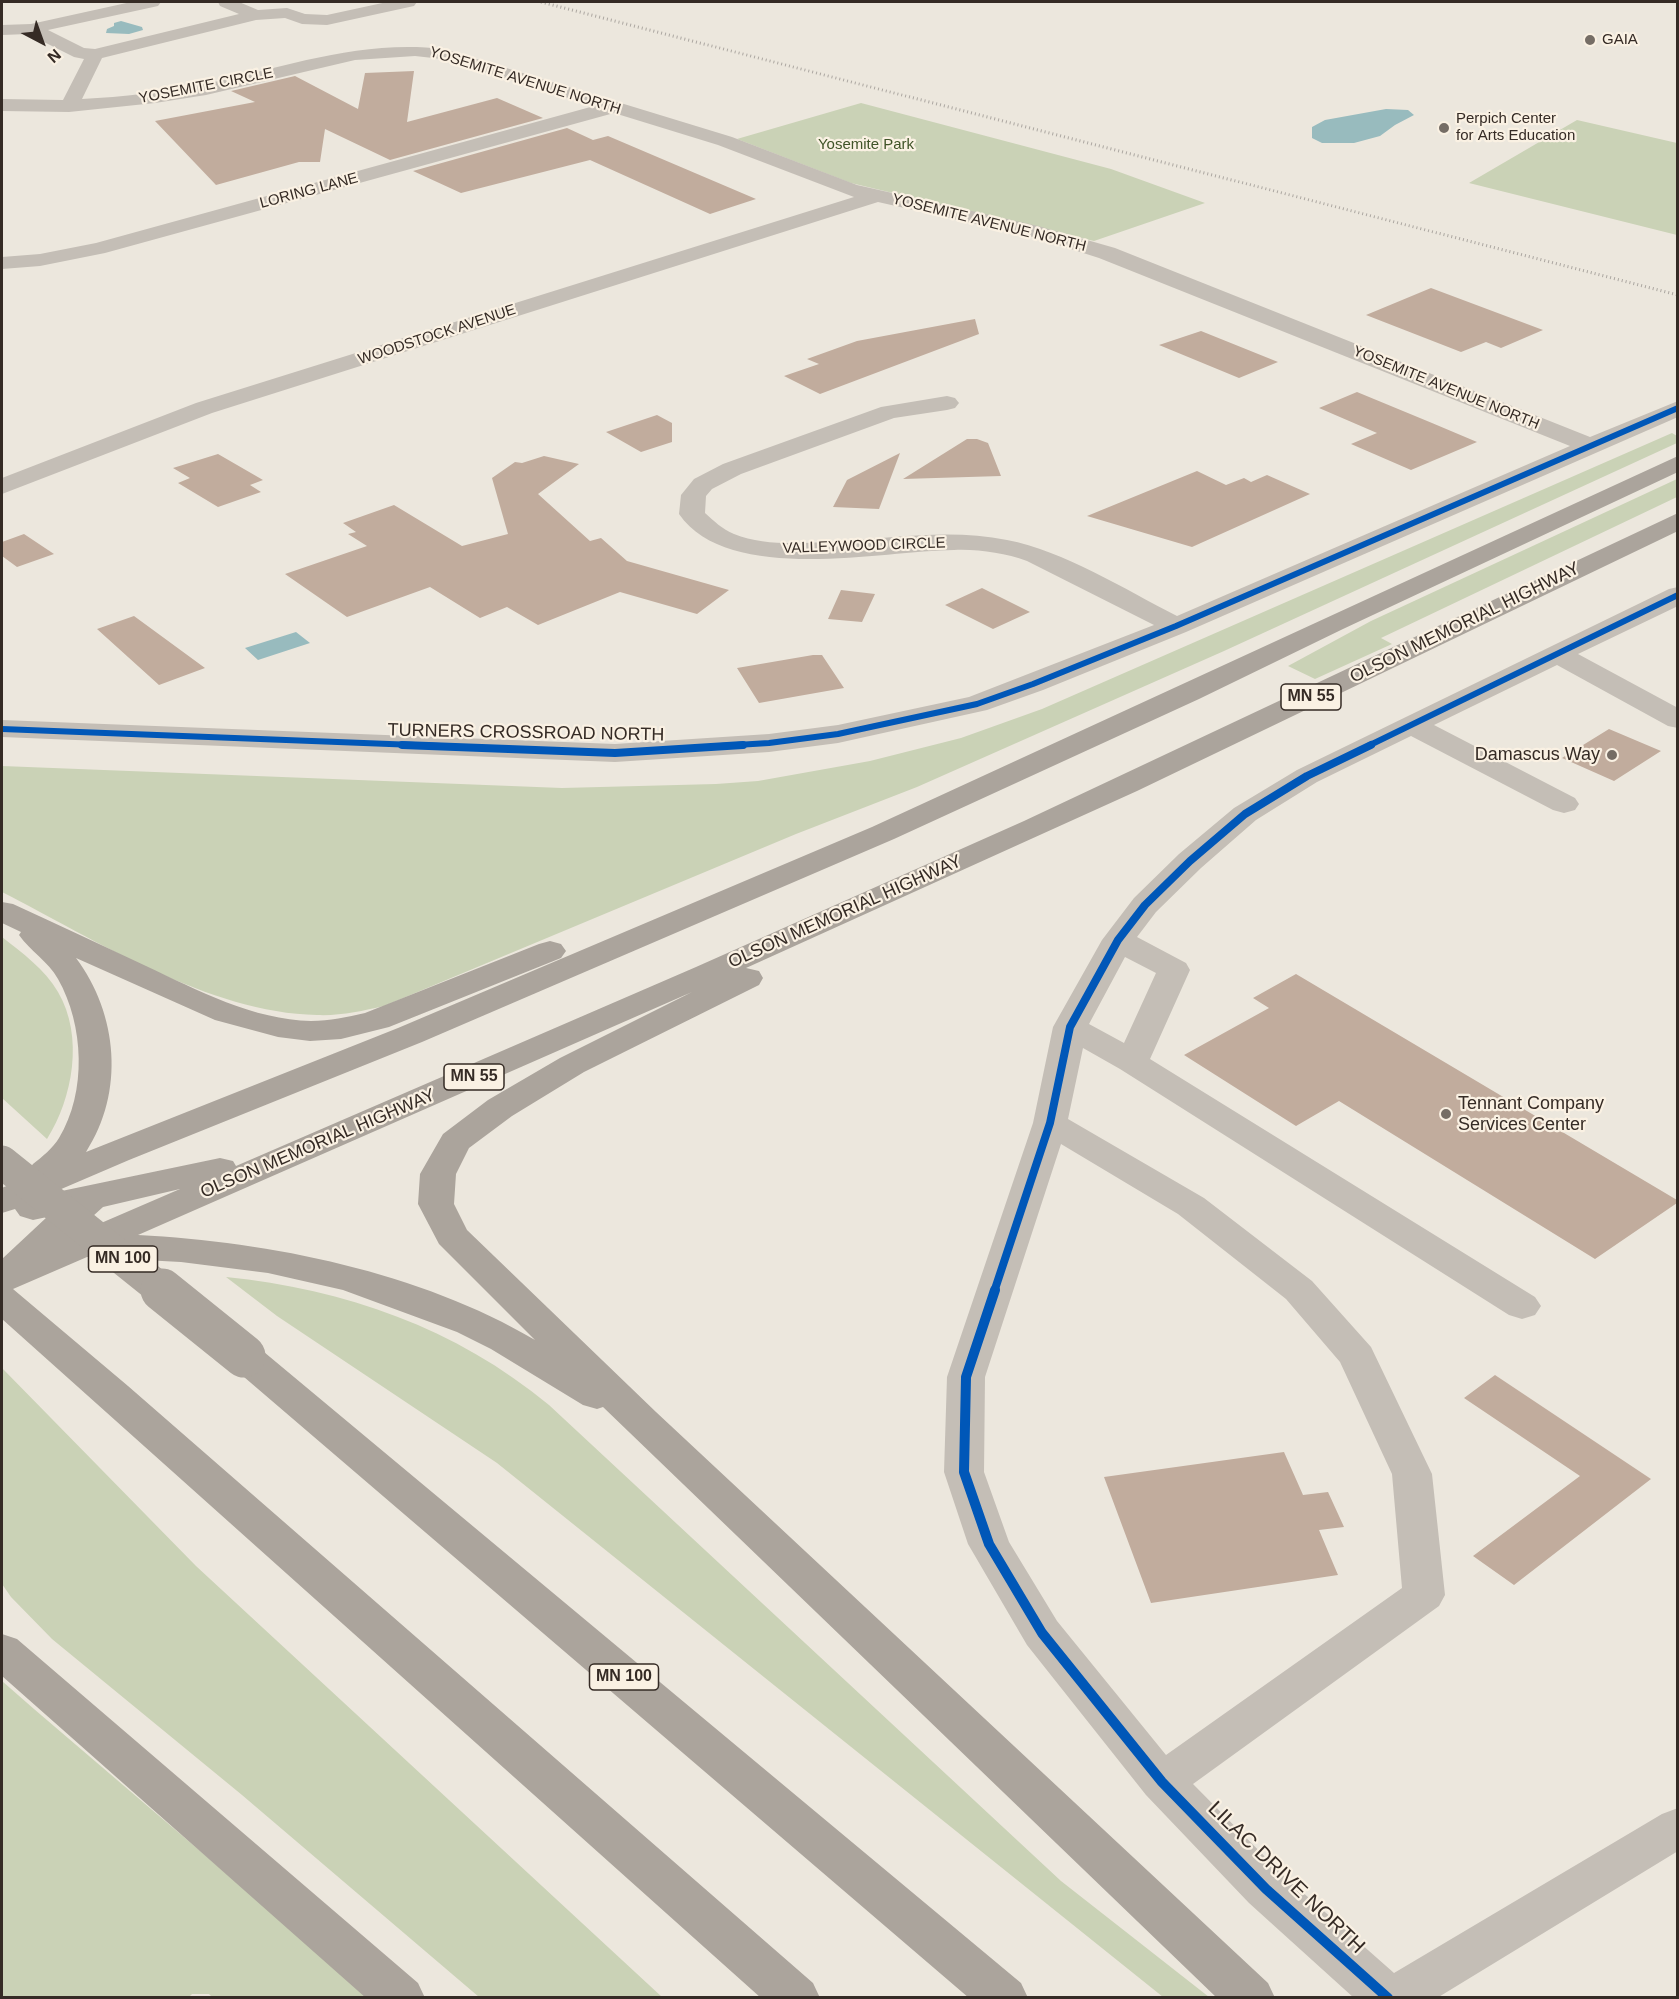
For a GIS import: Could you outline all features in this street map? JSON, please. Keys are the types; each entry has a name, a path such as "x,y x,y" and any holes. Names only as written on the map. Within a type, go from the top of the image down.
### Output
{"highway":[{"path":"5,1204 116,1152 410,1035 883,833 1189,693 1677,463"},
{"name":"OLSON MEMORIAL HIGHWAY","path":"75,1248 462,1082 943,869 1289,708 1677,521"},
{"path":"2,911 180,994 227,1013 278,1027 310,1031 341,1029 377,1020 623,922 883,833"},
{"path":"943,869 716,995 572,1065 500,1108 455,1142 438,1174 436,1204 452,1236 642,1422 1251,1998"},
{"path":"2,911 50,946 71,969 91,1016 98,1060 90,1103 76,1139 62,1158 5,1204"},
{"path":"8,1269 90,1198 134,1170 410,1035"},
{"path":"5,1204 90,1198 212,1172 462,1082"},
{"name":"MN 100","path":"2,1162 244,1356 1004,1998"},
{"path":"8,1269 75,1248 141,1247 209,1251 271,1260 345,1277 393,1292 489,1331 642,1422"},
{"path":"2,1299 114,1395 796,1998"},
{"path":"2,1651 401,1998"}],"street":[{"path":"2,30 31,29 152,2"},
{"path":"226,2 256,15"},
{"path":"31,29 80,53 95,54 256,15 287,14 302,19 327,20 408,2"},
{"name":"YOSEMITE CIRCLE","path":"2,105 69,106 177,94 361,54 409,50"},
{"name":"YOSEMITE AVENUE NORTH","path":"409,50 456,57 724,141 818,179 877,196 1038,232 1107,253 1591,446"},
{"path":"69,106 95,54"},
{"name":"LORING LANE","path":"2,262 40,260 98,249 613,107"},
{"name":"WOODSTOCK AVENUE","path":"2,487 204,408 877,196"},
{"name":"VALLEYWOOD CIRCLE","path":"946,403 889,412 732,469 703,484 694,495 692,514 707,530 724,539 759,548 798,551 955,542 1018,549 1036,555 1176,626"},
{"name":"TURNERS CROSSROAD NORTH","path":"2,729 615,753 769,743 838,734 977,704 1033,684 1176,626 1677,408"},
{"name":"LILAC DRIVE NORTH","path":"1388,1998 1266,1889 1162,1782 1042,1633 989,1544 964,1472 966,1377 1050,1123 1070,1027 1118,940 1145,905 1190,861 1245,814 1307,776 1674,600"},
{"path":"1558,654 1677,720"},
{"path":"1413,726 1563,804"},
{"path":"1118,940 1174,970 1132,1062"},
{"path":"1070,1027 1132,1062 1522,1305"},
{"path":"1050,1123 1191,1206 1299,1290 1357,1356 1412,1474 1424,1595 1162,1782"},
{"path":"1395,1998 1677,1827"}],"green space":[{"name":"Yosemite Park","path":"861,103 1111,169 1205,203 1094,241 851,183 737,139"},
{"path":"1577,120 1677,143 1677,235 1469,183"},
{"path":"1672,433 1677,436 1677,443 1224,651 917,787 796,834 384,1006 343,1014 317,1015 276,1011 235,1002 154,971 2,892 2,766 562,788 758,781 870,761 961,738 1042,709"},
{"path":"1677,479 1677,497 1381,638 1392,644 1315,679 1288,666 1371,621"},
{"path":"2,937 47,976 66,1009 71,1028 73,1047 69,1086 56,1123 47,1139 2,1098"},
{"path":"226,1277 314,1291 356,1302 437,1334 476,1354 513,1378 549,1405 1061,1881 1209,1997 1163,1997 497,1463 277,1316"},
{"path":"2,1368 196,1566 662,1997 479,1997 242,1795 52,1639 11,1597 2,1584"},
{"path":"2,1681 371,1997 213,1998 209,1994 192,1994 188,1998 2,1997"}],"water":[{"path":"121,21 142,27 143,30 129,34 106,33 107,29 114,26 114,23"},
{"path":"1386,109 1408,110 1414,115 1380,136 1354,143 1322,143 1312,138 1312,127 1325,120"},
{"path":"296,632 310,643 258,660 245,648"}],"building":[{"path":"414,71 407,122 497,98 543,118 390,160 325,129 320,162 299,162 216,185 155,121 255,102 231,91 295,76 358,109 365,73"},
{"path":"567,128 593,140 608,136 756,199 710,214 590,160 461,193 413,171"},
{"path":"1431,288 1543,330 1501,348 1486,342 1461,352 1366,315"},
{"path":"975,319 979,334 820,394 784,376 819,364 807,359 857,341"},
{"path":"1201,331 1278,362 1239,378 1159,345"},
{"path":"1357,392 1477,442 1411,470 1351,444 1377,433 1319,408"},
{"path":"657,415 672,423 672,442 641,452 606,432"},
{"path":"967,439 977,439 988,443 1001,476 903,479"},
{"path":"900,453 879,509 833,507 847,480"},
{"path":"218,454 263,480 250,485 261,492 218,507 178,483 190,478 173,468"},
{"path":"544,456 579,464 538,494 590,541 601,538 627,561 729,590 697,614 620,592 538,625 507,607 480,618 430,587 347,617 285,574 367,546 348,534 356,532 343,523 394,505 462,546 508,534 492,478 515,462 522,463"},
{"path":"1197,471 1226,485 1244,478 1251,482 1267,475 1310,494 1192,547 1087,516"},
{"path":"24,534 54,554 17,567 2,556 2,542"},
{"path":"982,588 1030,612 993,629 945,605"},
{"path":"841,590 875,594 862,622 828,619"},
{"path":"134,616 205,668 159,685 97,629"},
{"path":"822,655 844,688 759,703 737,668"},
{"name":"Damascus Way","path":"1609,729 1661,751 1614,781 1562,758"},
{"name":"Tennant Company Services Center","path":"1296,974 1677,1200 1677,1203 1595,1259 1339,1101 1296,1126 1184,1055 1269,1008 1253,998"},
{"path":"1495,1375 1651,1479 1514,1585 1473,1556 1580,1476 1464,1398"},
{"path":"1284,1452 1303,1495 1328,1492 1344,1527 1319,1530 1338,1575 1151,1603 1104,1477"}],"railway":[{"path":"541,2 1678,295"}],"cycle path":[{"path":"2,729 615,753 769,743 838,734 977,704 1033,684 1176,626 1678,408"},
{"path":"1388,1998 1266,1889 1162,1782 1042,1633 989,1544 964,1472 966,1377 1050,1123 1070,1027 1118,940 1145,905 1190,861 1245,814 1307,776 1678,595"}],"place":[{"name":"GAIA","path":"1590,40"},
{"name":"Perpich Center for Arts Education","path":"1444,128"},
{"name":"Damascus Way","path":"1612,755"},
{"name":"Tennant Company Services Center","path":"1446,1114"}]}
